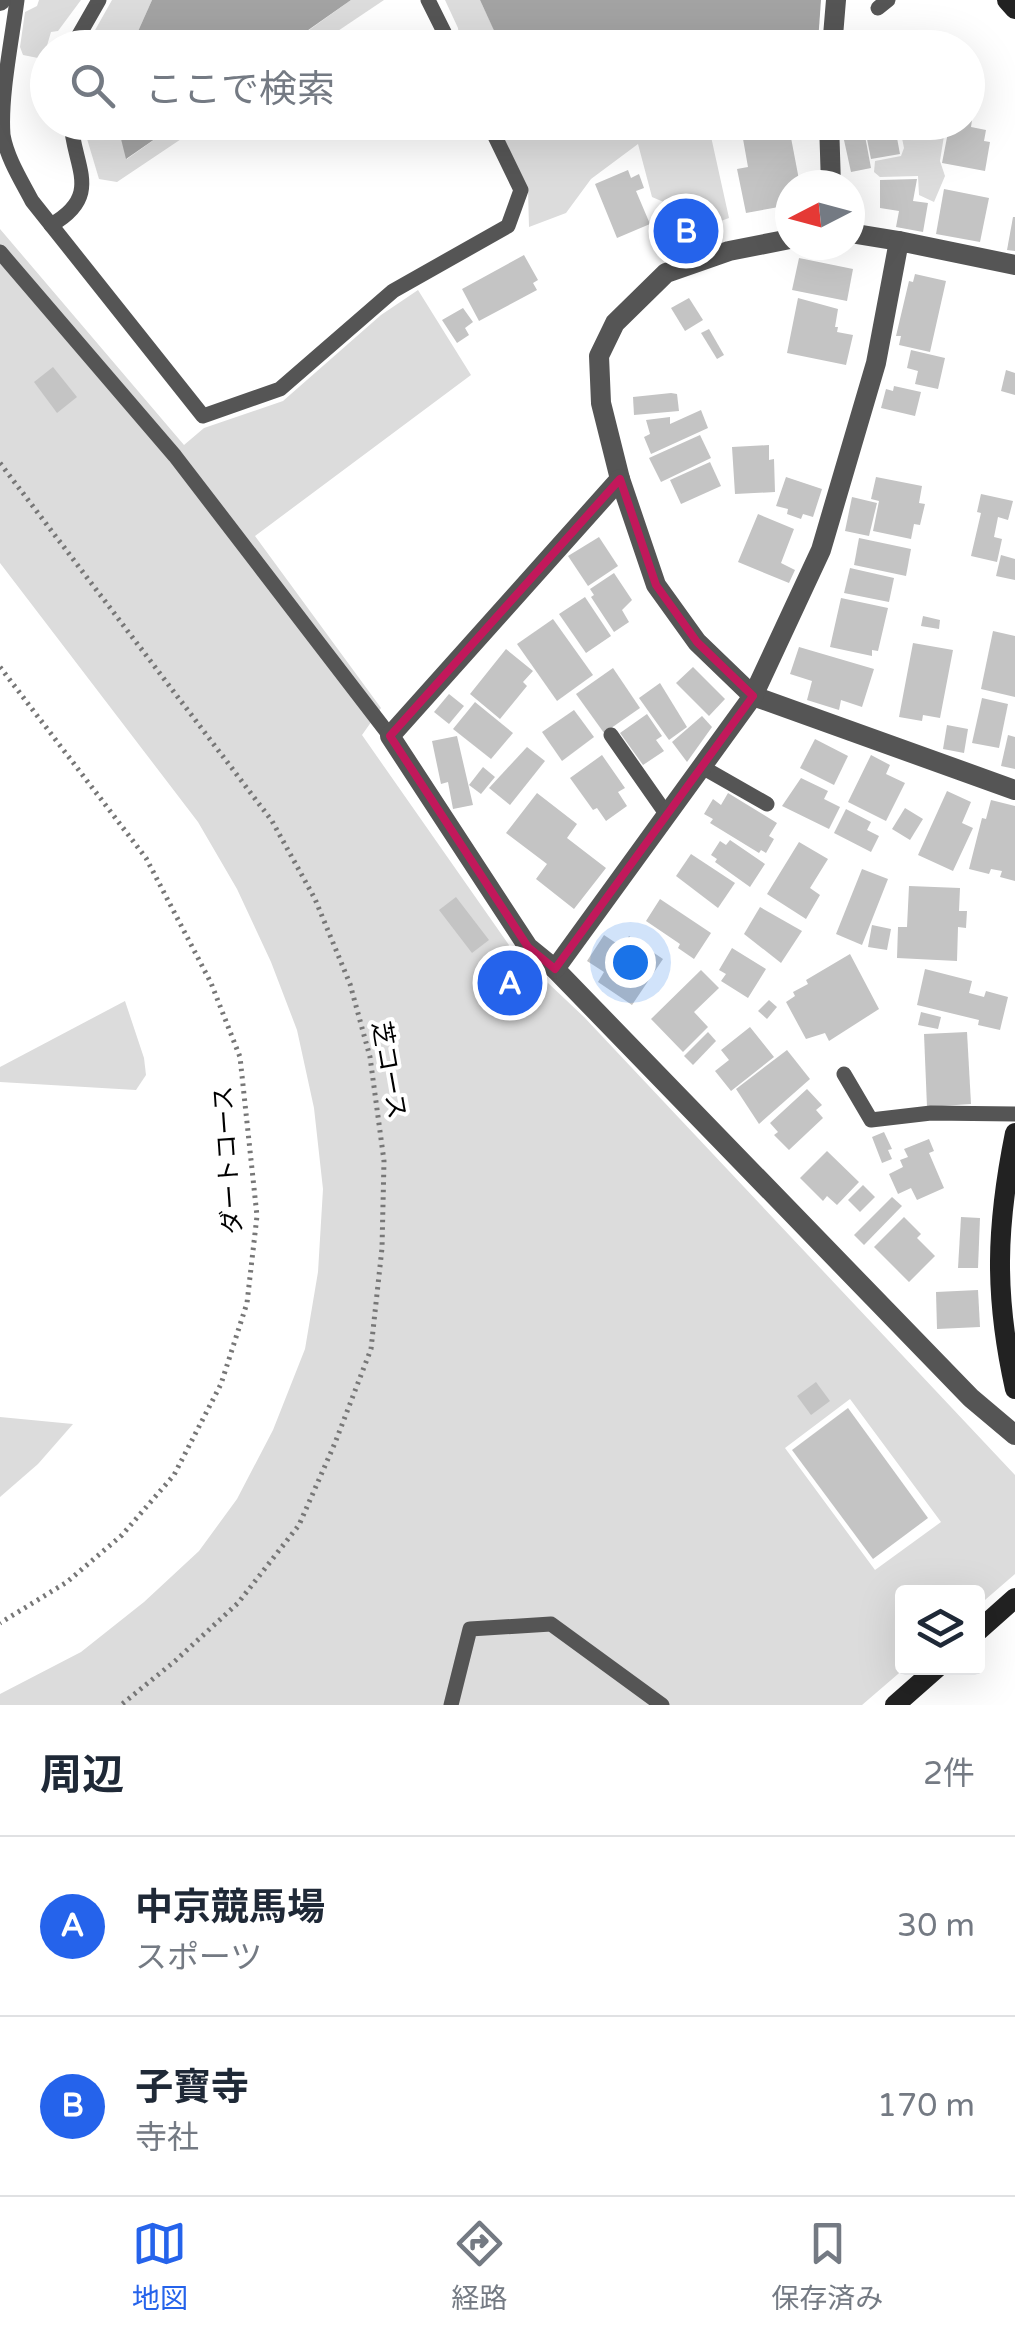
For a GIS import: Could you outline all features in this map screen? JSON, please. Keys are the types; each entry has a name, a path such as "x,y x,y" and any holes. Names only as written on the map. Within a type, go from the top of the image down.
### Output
{"main road":[{"path":"1007,0 1015,9"},
{"path":"1015,1133 1004,1186 998,1272 1005,1344 1015,1389"},
{"path":"985,1625 1015,1598"},
{"path":"895,1705 929,1675"}],"street":[{"path":"834,30 836,0"},
{"path":"830,140 831,170"},
{"path":"865,236 1015,265"},
{"path":"555,969 753,696 821,550 876,364 899,241"},
{"path":"775,242 728,251 666,273 614,323 599,356 601,403 620,479 656,584 696,642 753,696 1015,790"},
{"path":"620,479 390,736 528,947 555,969 971,1398 1015,1435"}],"lane":[{"path":"17,0 1,115 3,138 32,201 203,416 280,390 392,290 508,226 521,190 497,140"},
{"path":"82,30 99,0"},
{"path":"428,0 443,30"},
{"path":"51,225 70,214 84,181 75,140"},
{"path":"0,252 175,456 390,736"},
{"path":"611,735 667,815"},
{"path":"702,767 766,804"},
{"path":"844,1074 871,1120 932,1113 1015,1114"},
{"path":"450,1705 470,1630 551,1624 662,1705"}],"path":[{"name":"芝コース","path":"0,462 272,821 315,898 350,984 370,1057 384,1161 382,1248 371,1349 299,1525 238,1602 175,1661 120,1705"},
{"name":"ダートコース","path":"0,667 146,858 211,983 240,1058 257,1216 246,1304 221,1384 174,1475 122,1535 67,1582 0,1622"}],"highlighted area":[{"path":"620,479 656,585 697,642 753,696 555,969 528,947 390,736"}],"shaded area":[{"path":"39,0 81,0 59,30 30,30 30,56 23,55 20,47 25,12 37,6"},
{"path":"112,0 152,0 139,30 95,30"},
{"path":"152,0 351,0 308,30 139,30"},
{"path":"351,0 384,0 339,30 309,30"},
{"path":"445,0 480,0 494,30 458,30"},
{"path":"480,0 821,0 819,30 494,30"},
{"path":"87,140 122,140 127,159 154,140 180,140 117,182 99,179"},
{"path":"121,140 153,140 126,159"},
{"path":"504,140 712,140 729,218 718,222 706,219 693,195 666,203 652,197 638,144 591,179 566,213 529,227 528,190"},
{"path":"902,140 943,140 940,161 945,176 934,202 919,195 918,176 880,177 874,172 875,161 901,156"},
{"path":"0,229 184,445 204,428 283,401 381,315 418,290 471,375 255,536 381,708 362,735 511,948 584,1017 1015,1475 1015,1574 985,1600 985,1585 895,1585 897,1675 862,1705 0,1705 0,1694 81,1652 199,1551 237,1499 273,1430 305,1349 318,1272 323,1189 314,1108 297,1030 271,962 237,889 198,822 0,563","holes":["850,1399 941,1522 875,1570 785,1448"]},
{"path":"125,1001 144,1058 146,1075 136,1090 0,1082 0,1067"},
{"path":"0,1417 73,1424 38,1464 0,1497"}],"building":[{"path":"743,140 791,140 797,170 775,170 775,208 746,213 737,169 748,167"},
{"path":"844,140 866,140 871,168 851,170"},
{"path":"867,140 897,140 900,154 871,159"},
{"path":"946,140 990,142 985,171 942,163"},
{"path":"628,170 631,178 639,174 644,188 636,191 650,224 617,238 595,184"},
{"path":"917,179 913,201 928,203 923,232 896,227 899,211 880,208 880,180"},
{"path":"944,189 989,198 980,242 936,234"},
{"path":"695,200 705,231 715,228 717,236 707,239 708,243 673,253 663,220 672,217 669,209"},
{"path":"1015,217 1015,251 1007,250"},
{"path":"524,255 538,280 533,283 537,290 479,321 462,289"},
{"path":"799,260 853,269 847,301 792,290"},
{"path":"915,274 946,281 930,352 899,345 901,336 896,336 909,281 913,282"},
{"path":"689,298 703,320 685,331 671,308"},
{"path":"798,298 838,309 837,332 853,335 846,365 787,353"},
{"path":"463,308 473,322 465,328 469,335 457,343 442,320"},
{"path":"709,329 724,355 717,359 701,333"},
{"path":"911,350 945,358 938,389 915,384 918,371 907,368"},
{"path":"53,367 77,397 57,413 34,382"},
{"path":"1006,370 1015,373 1015,395 1001,391"},
{"path":"894,386 921,392 915,416 881,408 886,389 893,391"},
{"path":"677,394 679,411 634,415 633,397"},
{"path":"701,410 708,428 651,454 644,437 650,434 646,420 670,417 670,424"},
{"path":"700,435 711,458 661,482 649,458"},
{"path":"769,445 769,460 774,459 775,492 735,494 732,447"},
{"path":"710,462 721,486 681,504 670,480"},
{"path":"786,477 822,489 813,517 803,514 801,519 776,506"},
{"path":"876,477 922,486 919,503 925,504 920,525 914,524 911,539 873,531 879,501 871,499"},
{"path":"981,494 1013,501 1008,520 998,517 994,537 1002,539 997,562 971,556 981,513 977,512"},
{"path":"852,497 877,503 869,536 845,531"},
{"path":"758,514 794,529 781,563 795,570 789,583 738,562"},
{"path":"599,537 618,566 588,586 568,556"},
{"path":"859,538 911,549 906,576 854,565"},
{"path":"1001,555 1015,559 1015,580 996,576"},
{"path":"850,568 894,578 889,602 844,593"},
{"path":"614,573 632,600 622,610 629,622 614,632 591,597 594,595 590,589"},
{"path":"585,597 611,636 586,653 559,614"},
{"path":"841,598 888,608 878,651 872,650 872,656 830,647"},
{"path":"923,616 940,620 939,629 921,626"},
{"path":"553,619 593,675 557,701 517,644"},
{"path":"993,631 1015,636 1015,697 981,689"},
{"path":"913,643 953,650 940,718 923,715 922,721 899,717"},
{"path":"799,647 874,669 862,707 841,700 839,710 807,700 812,681 790,674"},
{"path":"506,649 533,671 523,682 527,686 500,719 470,694"},
{"path":"693,667 725,699 709,716 676,683"},
{"path":"613,668 640,708 604,733 576,694"},
{"path":"660,683 687,727 669,740 639,698"},
{"path":"449,694 464,706 449,724 434,712"},
{"path":"982,698 1008,704 999,748 972,743"},
{"path":"475,702 513,733 491,759 453,729"},
{"path":"574,710 594,737 562,761 542,732"},
{"path":"647,714 662,736 656,740 664,751 643,765 620,733"},
{"path":"702,716 712,727 687,762 672,742"},
{"path":"947,725 968,729 964,753 943,749"},
{"path":"1008,735 1015,737 1015,769 1001,766"},
{"path":"457,736 473,805 453,809 448,782 441,784 432,741"},
{"path":"815,739 848,756 834,785 800,768"},
{"path":"527,747 545,761 510,805 489,788"},
{"path":"602,755 625,788 618,792 627,806 606,821 570,778"},
{"path":"871,755 890,765 886,774 905,783 886,821 848,802"},
{"path":"483,767 495,777 481,794 469,785"},
{"path":"801,778 828,791 824,799 840,807 829,829 782,806"},
{"path":"947,791 971,802 962,823 973,828 953,871 918,855"},
{"path":"537,793 577,824 567,838 606,868 574,909 536,879 547,864 506,833"},
{"path":"728,793 777,823 769,836 774,839 766,853 759,853 710,823 713,819 704,814 713,799 721,805"},
{"path":"991,800 1015,806 1015,881 1000,877 1002,871 991,869 989,874 969,869 982,818 986,819"},
{"path":"905,808 923,819 910,840 892,829"},
{"path":"846,809 871,822 867,830 879,836 871,852 834,833"},
{"path":"730,840 765,864 750,887 711,855 720,841 726,845"},
{"path":"799,842 828,859 810,888 820,895 806,919 767,894"},
{"path":"691,854 735,883 718,908 676,876"},
{"path":"862,869 888,879 862,945 836,934"},
{"path":"909,886 960,888 959,911 967,911 966,928 958,927 957,961 897,958 898,927 907,927"},
{"path":"456,897 489,940 472,953 439,910"},
{"path":"660,899 711,933 694,959 678,948 680,944 646,921"},
{"path":"760,907 802,931 781,963 744,934"},
{"path":"872,925 891,929 887,950 868,947"},
{"path":"604,935 622,947 629,936 663,959 632,1005 598,982 604,972 587,961"},
{"path":"732,948 766,969 748,998 721,981 726,974 719,970"},
{"path":"850,954 879,1009 829,1041 825,1033 806,1039 786,1002 795,996 793,992 808,984 806,980"},
{"path":"925,969 972,981 969,993 984,997 986,991 1008,997 1000,1030 978,1025 979,1020 917,1005"},
{"path":"701,970 719,988 694,1012 708,1027 683,1052 651,1019"},
{"path":"769,1000 777,1007 767,1019 758,1011"},
{"path":"921,1012 941,1017 938,1029 918,1025"},
{"path":"750,1027 774,1057 731,1091 715,1071 729,1060 721,1050"},
{"path":"708,1032 716,1041 693,1065 684,1056"},
{"path":"967,1032 971,1104 927,1107 924,1034"},
{"path":"787,1050 810,1079 759,1124 736,1089"},
{"path":"807,1089 822,1105 816,1110 823,1118 789,1150 774,1135 778,1132 770,1123"},
{"path":"884,1132 892,1159 882,1163 872,1137"},
{"path":"929,1139 934,1151 929,1153 944,1188 917,1200 911,1188 898,1194 889,1174 903,1167 900,1160 908,1157 904,1149"},
{"path":"827,1151 859,1182 837,1205 827,1196 823,1201 800,1178"},
{"path":"863,1185 875,1197 860,1212 848,1200"},
{"path":"892,1197 902,1206 864,1245 854,1235"},
{"path":"904,1217 935,1256 909,1282 874,1247"},
{"path":"961,1217 980,1218 978,1268 958,1268"},
{"path":"978,1290 980,1327 937,1329 936,1292"},
{"path":"816,1382 830,1401 811,1415 797,1396"},
{"path":"848,1408 928,1518 873,1559 792,1450"}],"place":[{"name":"子寶寺","path":"686,231"},
{"name":"中京競馬場","path":"510,983"}]}
